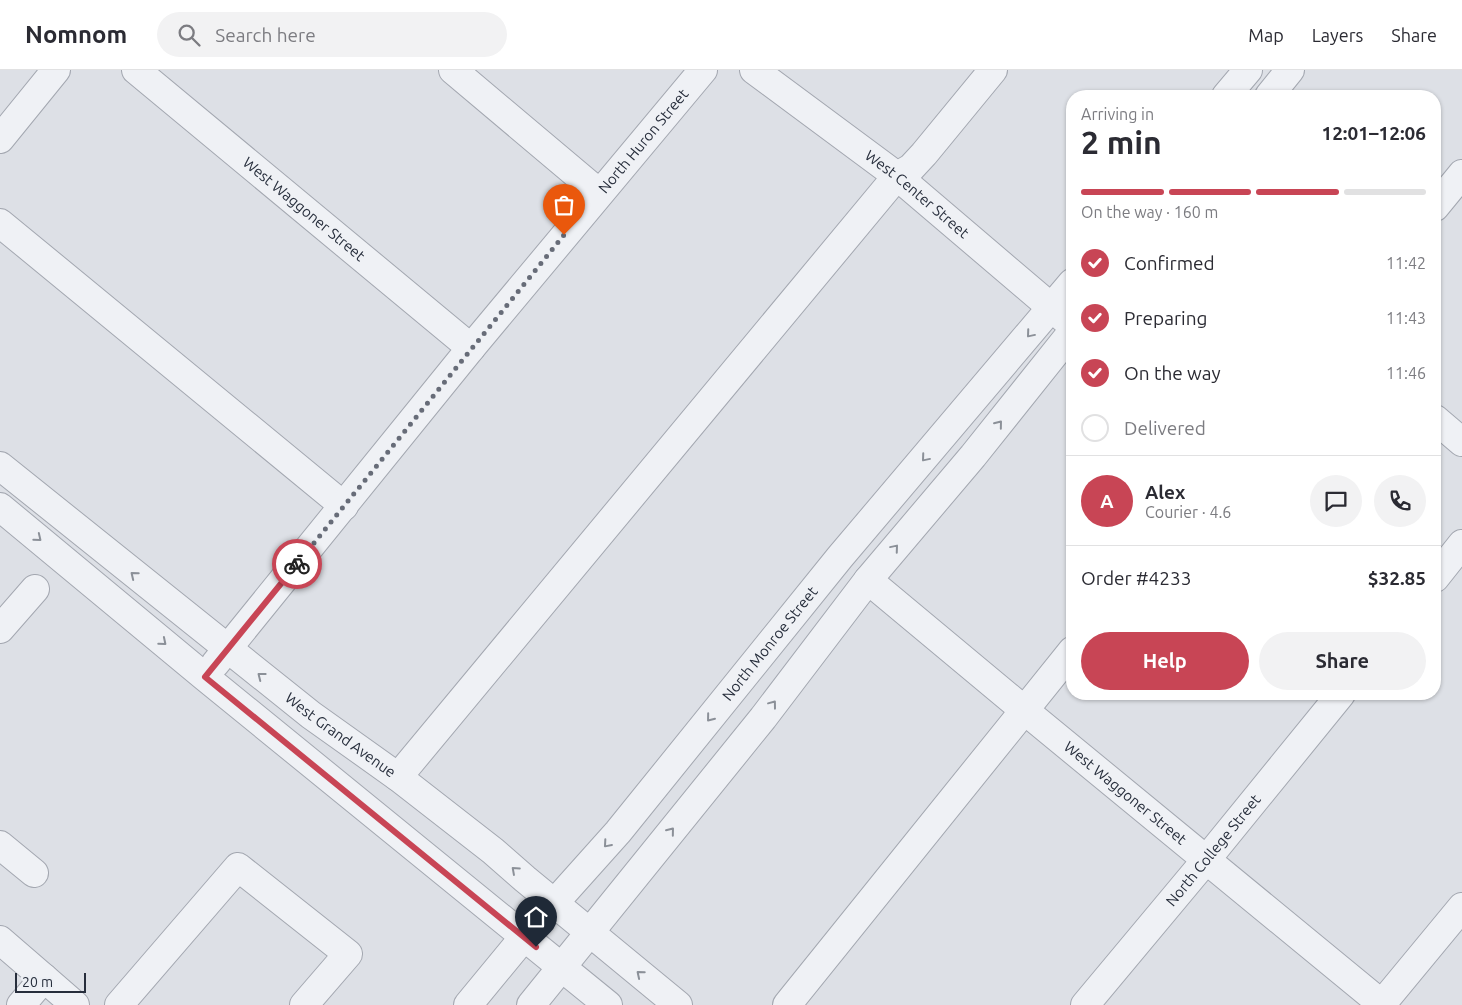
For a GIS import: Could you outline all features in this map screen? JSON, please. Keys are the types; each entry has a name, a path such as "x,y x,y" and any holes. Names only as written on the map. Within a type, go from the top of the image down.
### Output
{"street":[{"path":"0,138 56,70"},
{"name":"West Waggoner Street","path":"136,70 471,348"},
{"path":"453,70 599,193"},
{"name":"North Huron Street","path":"205,677 471,348 702,70"},
{"name":"West Center Street","path":"754,70 897,176 1066,321"},
{"path":"398,777 897,176 911,168 924,154 994,70"},
{"path":"1231,90 1248,70"},
{"path":"1274,90 1290,70"},
{"path":"1441,200 1462,174"},
{"path":"0,223 344,506"},
{"name":"North Monroe Street","path":"468,1005 524,937 618,832 840,557 1066,290"},
{"path":"531,1005 763,718 868,580 973,456 1066,340"},
{"path":"1441,425 1462,442"},
{"name":"West Grand Avenue","path":"0,466 227,650 311,715 398,777 493,851 554,904 678,1005"},
{"path":"0,507 205,677 608,1005"},
{"path":"1441,570 1462,544"},
{"name":"West Waggoner Street","path":"868,580 1382,1005"},
{"path":"0,629 35,589"},
{"path":"787,1005 1066,658"},
{"name":"North College Street","path":"1085,1005 1336,700"},
{"path":"0,845 34,873"},
{"path":"119,1005 238,867 348,954 304,1005"},
{"path":"1382,1005 1462,907"},
{"path":"0,940 75,1005"},
{"path":"21,1005 44,978"}],"way so far":[{"path":"297,564 564,235"}],"route":[{"path":"297,564 205,677 536,947"}]}
